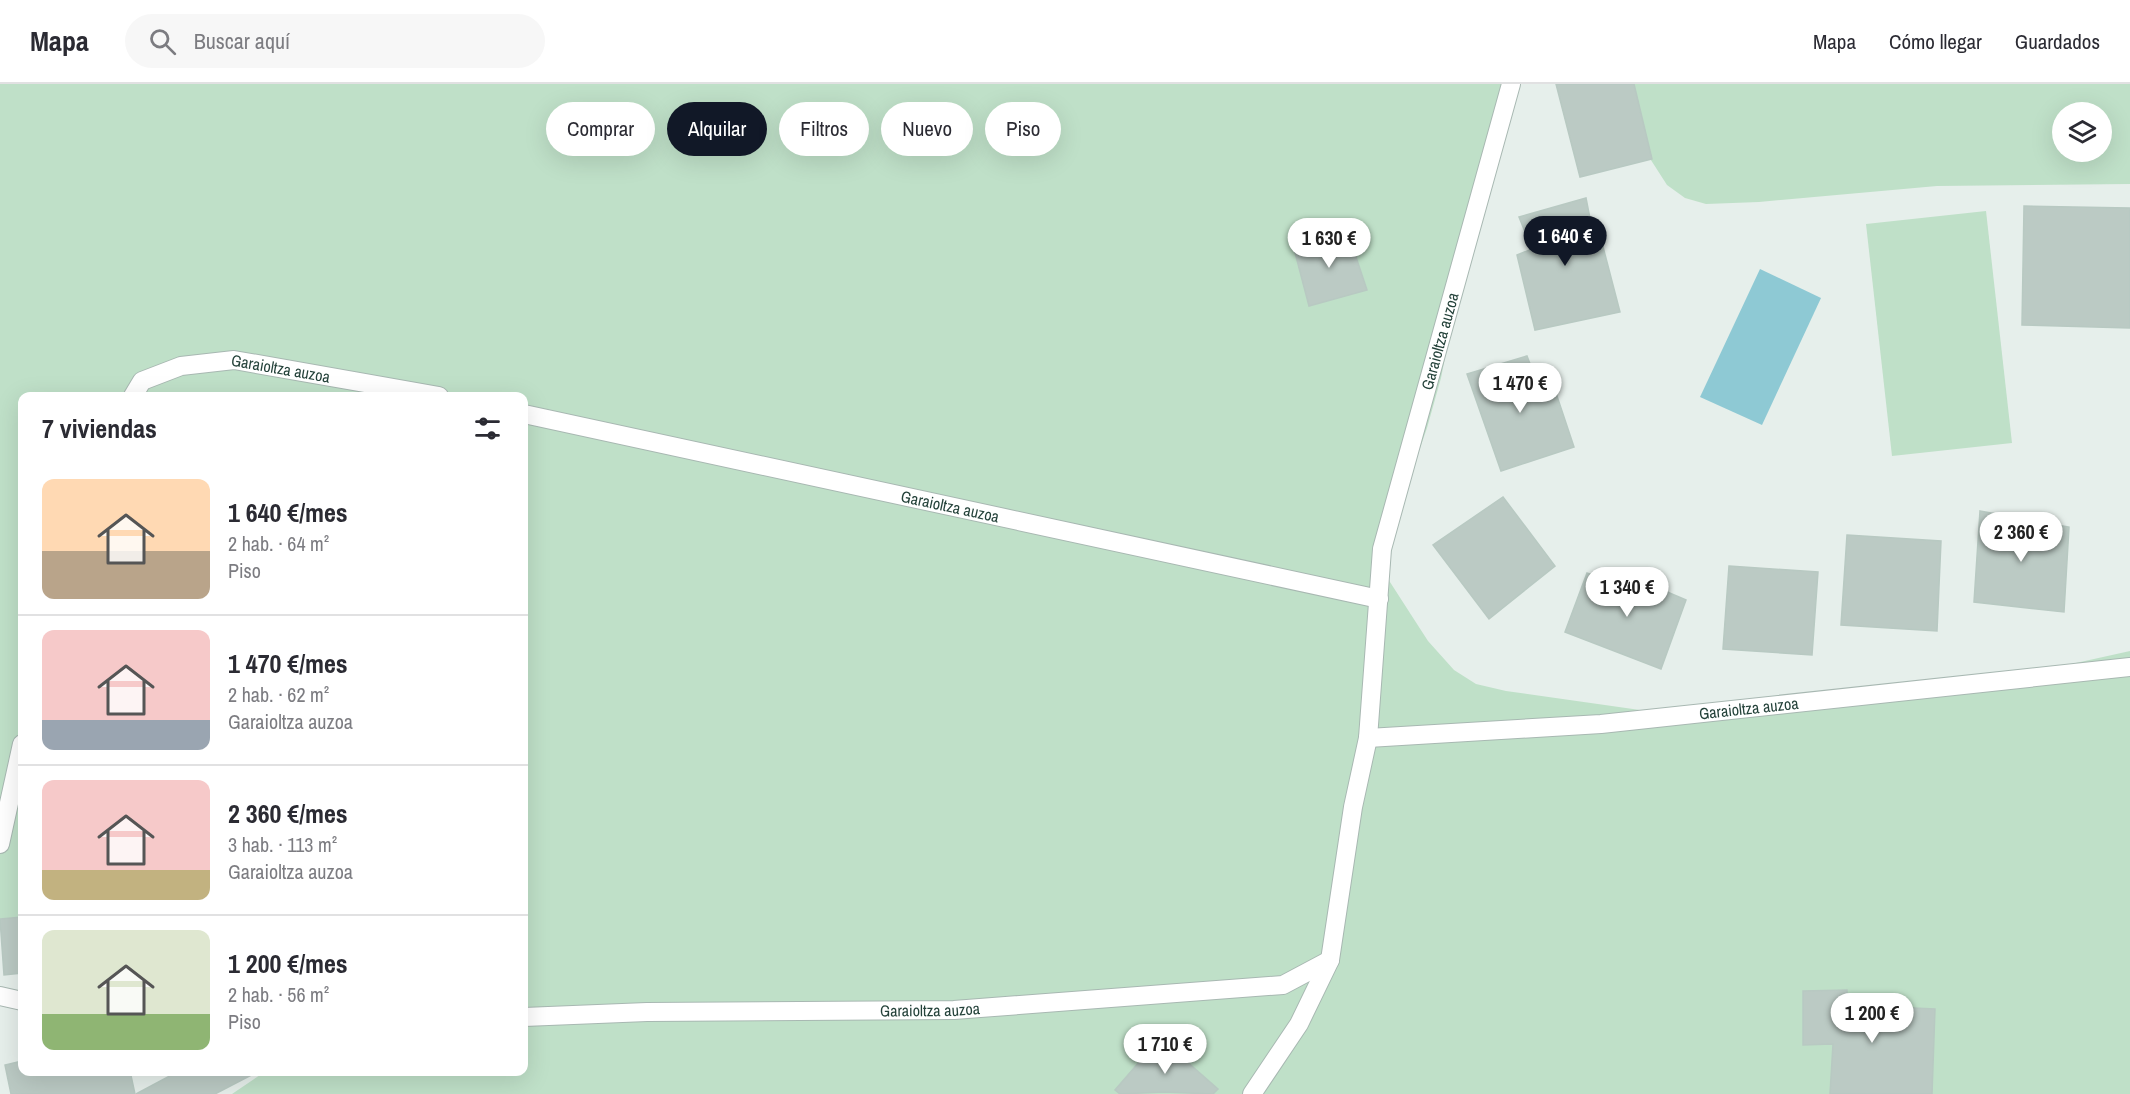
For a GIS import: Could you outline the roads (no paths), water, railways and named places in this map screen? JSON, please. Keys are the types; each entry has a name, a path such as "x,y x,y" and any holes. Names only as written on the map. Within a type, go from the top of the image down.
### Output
{"street":[{"name":"Garaioltza auzoa","path":"1252,1094 1299,1024 1330,960 1353,807 1368,738 1382,549 1511,84"},
{"name":"Garaioltza auzoa","path":"135,392 142,381 181,366 234,360 416,392"},
{"name":"Garaioltza auzoa","path":"528,415 1379,599"},
{"name":"Garaioltza auzoa","path":"1368,738 1601,724 2130,667"},
{"path":"0,844 18,762"},
{"name":"Garaioltza auzoa","path":"528,1017 647,1012 954,1010 1283,985 1330,960"},
{"path":"0,996 18,1000"}],"water":[{"path":"1760,269 1821,298 1762,425 1700,397"}]}
